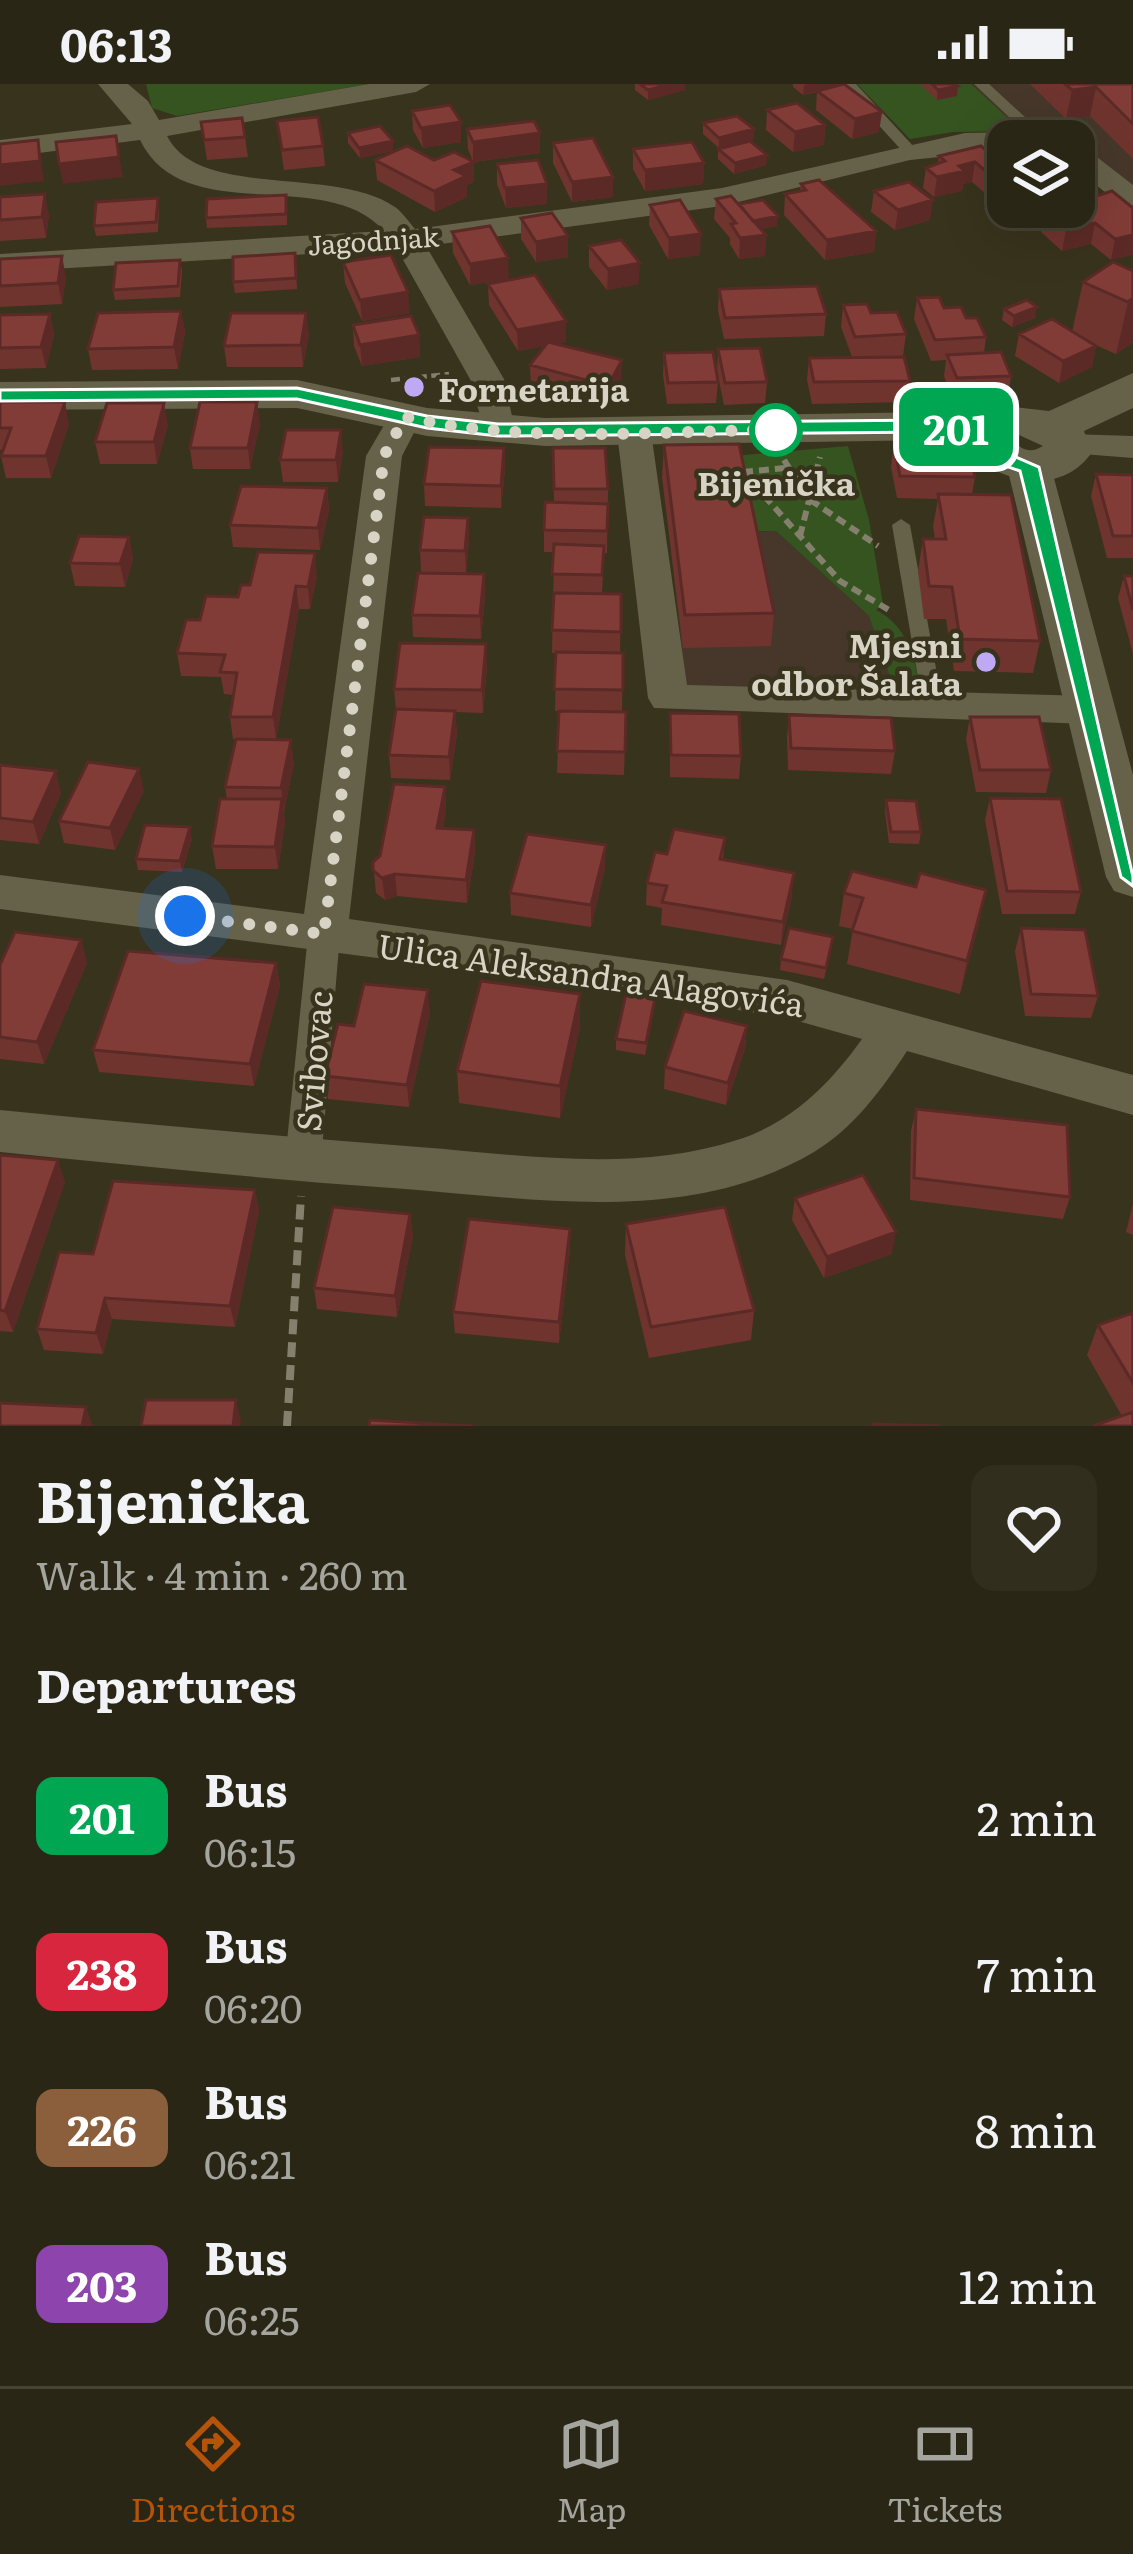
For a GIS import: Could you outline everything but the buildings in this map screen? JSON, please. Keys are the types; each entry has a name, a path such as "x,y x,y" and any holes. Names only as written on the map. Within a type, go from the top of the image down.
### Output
{"main road":[{"path":"0,396 297,394 498,430 933,426 989,434 989,448 995,455 1049,446 1133,387"}],"street":[{"path":"112,84 138,106 163,157 187,175 329,194 384,212 407,238 487,379 498,430"},
{"path":"0,148 152,130 416,84"},
{"name":"Jagodnjak","path":"0,263 407,238 722,197 910,151 987,142"},
{"path":"1095,170 1133,200"},
{"name":"Svibovac","path":"303,1161 324,934 384,456 405,417"},
{"path":"634,432 668,698 1088,710"},
{"path":"1133,447 1049,446 1088,710 1133,877"},
{"name":"Ulica Aleksandra Alagovića","path":"0,892 787,999 1123,1080"},
{"path":"0,1132 303,1161 614,1181 717,1168 794,1138 852,1093 897,1027"}],"lane":[{"path":"848,84 910,151"},
{"path":"981,84 1020,120"},
{"path":"901,525 933,707"}],"path":[{"path":"369,382 461,373"},
{"path":"800,540 807,494 825,444"},
{"path":"783,448 785,468 852,533 880,547 905,549"},
{"path":"722,472 785,468"},
{"path":"743,472 840,580 896,615"},
{"name":"Svibovac","path":"287,1426 303,1161"}],"shaded area":[{"path":"971,84 1133,84 1133,185 1095,157 1095,120 1010,120"},
{"path":"776,531 869,616 897,697 694,694 686,685 669,534"}],"green space":[{"path":"146,84 369,84 177,116 152,108"},
{"path":"857,84 971,84 1010,120 987,120 987,132 910,139"},
{"path":"848,446 869,520 883,604 876,610 902,633 917,675 919,686 897,697 869,616 776,531 751,531 710,458"}],"bus line":[{"name":"201","path":"0,396 297,394 427,422 545,432 933,426 989,434 987,441 995,455 1029,467 1133,877"}],"place":[{"name":"Fornetarija","path":"414,387"},
{"name":"Bijenička","path":"776,430"},
{"name":"Mjesni odbor Šalata","path":"986,662"}],"route":[{"path":"185,916 324,934 384,456 405,417 545,432 776,430"}]}
